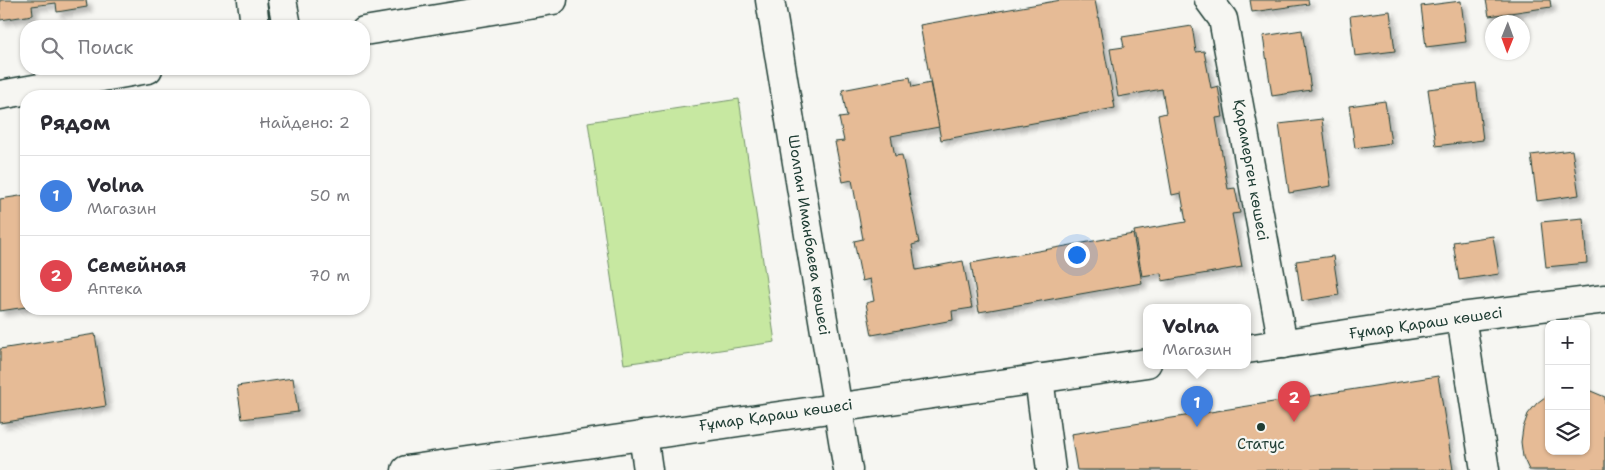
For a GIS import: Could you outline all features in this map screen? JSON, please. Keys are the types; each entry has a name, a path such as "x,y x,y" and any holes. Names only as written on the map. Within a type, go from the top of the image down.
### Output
{"street":[{"path":"252,0 254,20"},
{"path":"282,0 286,20"},
{"path":"370,30 554,0"},
{"name":"Шолпан Иманбаева көшесі","path":"772,0 848,470"},
{"name":"Қарамерген көшесі","path":"1209,0 1224,19 1283,344"},
{"path":"28,90 114,75"},
{"path":"0,95 20,91"},
{"name":"Ғұмар Қараш көшесі","path":"1251,348 1462,317 1605,299"},
{"path":"1462,317 1485,470"},
{"name":"Ғұмар Қараш көшесі","path":"406,470 482,464 643,435 1143,364"},
{"path":"1039,378 1051,470"},
{"path":"643,435 648,470"}],"green space":[{"path":"739,99 775,342 624,364 588,122"}],"building":[{"path":"0,0 86,0 87,7 57,12 56,3 32,6 33,15 0,20"},
{"path":"1061,0 1095,0 1115,108 941,140 920,25"},
{"path":"1250,0 1308,0 1309,4 1252,12"},
{"path":"1486,0 1550,0 1551,7 1489,15"},
{"path":"1461,1 1466,42 1426,47 1421,6"},
{"path":"1390,11 1395,51 1355,56 1350,16"},
{"path":"1192,26 1196,52 1204,51 1211,88 1218,86 1223,117 1216,118 1228,189 1235,188 1240,213 1232,214 1242,267 1162,281 1161,273 1142,276 1134,231 1186,222 1181,193 1172,195 1158,115 1166,113 1162,89 1118,97 1110,49 1124,47 1122,37"},
{"path":"1302,30 1311,90 1272,96 1263,36"},
{"path":"910,77 912,87 930,83 939,127 891,136 895,156 902,155 919,243 912,245 916,270 963,261 972,308 952,311 953,320 872,335 866,303 874,301 870,279 862,281 854,241 863,239 852,180 843,182 835,142 844,141 839,118 847,117 842,90"},
{"path":"1476,83 1483,140 1436,146 1428,89"},
{"path":"1385,101 1391,143 1355,148 1349,106"},
{"path":"1322,119 1331,186 1289,193 1279,124"},
{"path":"1572,150 1579,195 1537,201 1531,155"},
{"path":"20,196 20,308 0,311 0,199"},
{"path":"1583,218 1587,263 1546,267 1541,222"},
{"path":"1133,234 1142,283 979,312 971,263"},
{"path":"1493,236 1499,274 1459,280 1453,242"},
{"path":"1333,256 1339,295 1302,301 1296,261"},
{"path":"95,334 106,406 0,423 0,349"},
{"path":"1438,376 1453,470 1077,470 1071,434"},
{"path":"293,378 298,412 242,419 237,386"},
{"path":"1590,391 1605,397 1605,470 1529,470 1523,457 1521,442 1528,414 1545,397 1545,455 1590,455"}],"place":[{"name":"Семейная","path":"1294,422"},
{"name":"Volna","path":"1197,427"},
{"name":"Статус","path":"1261,427"}]}
